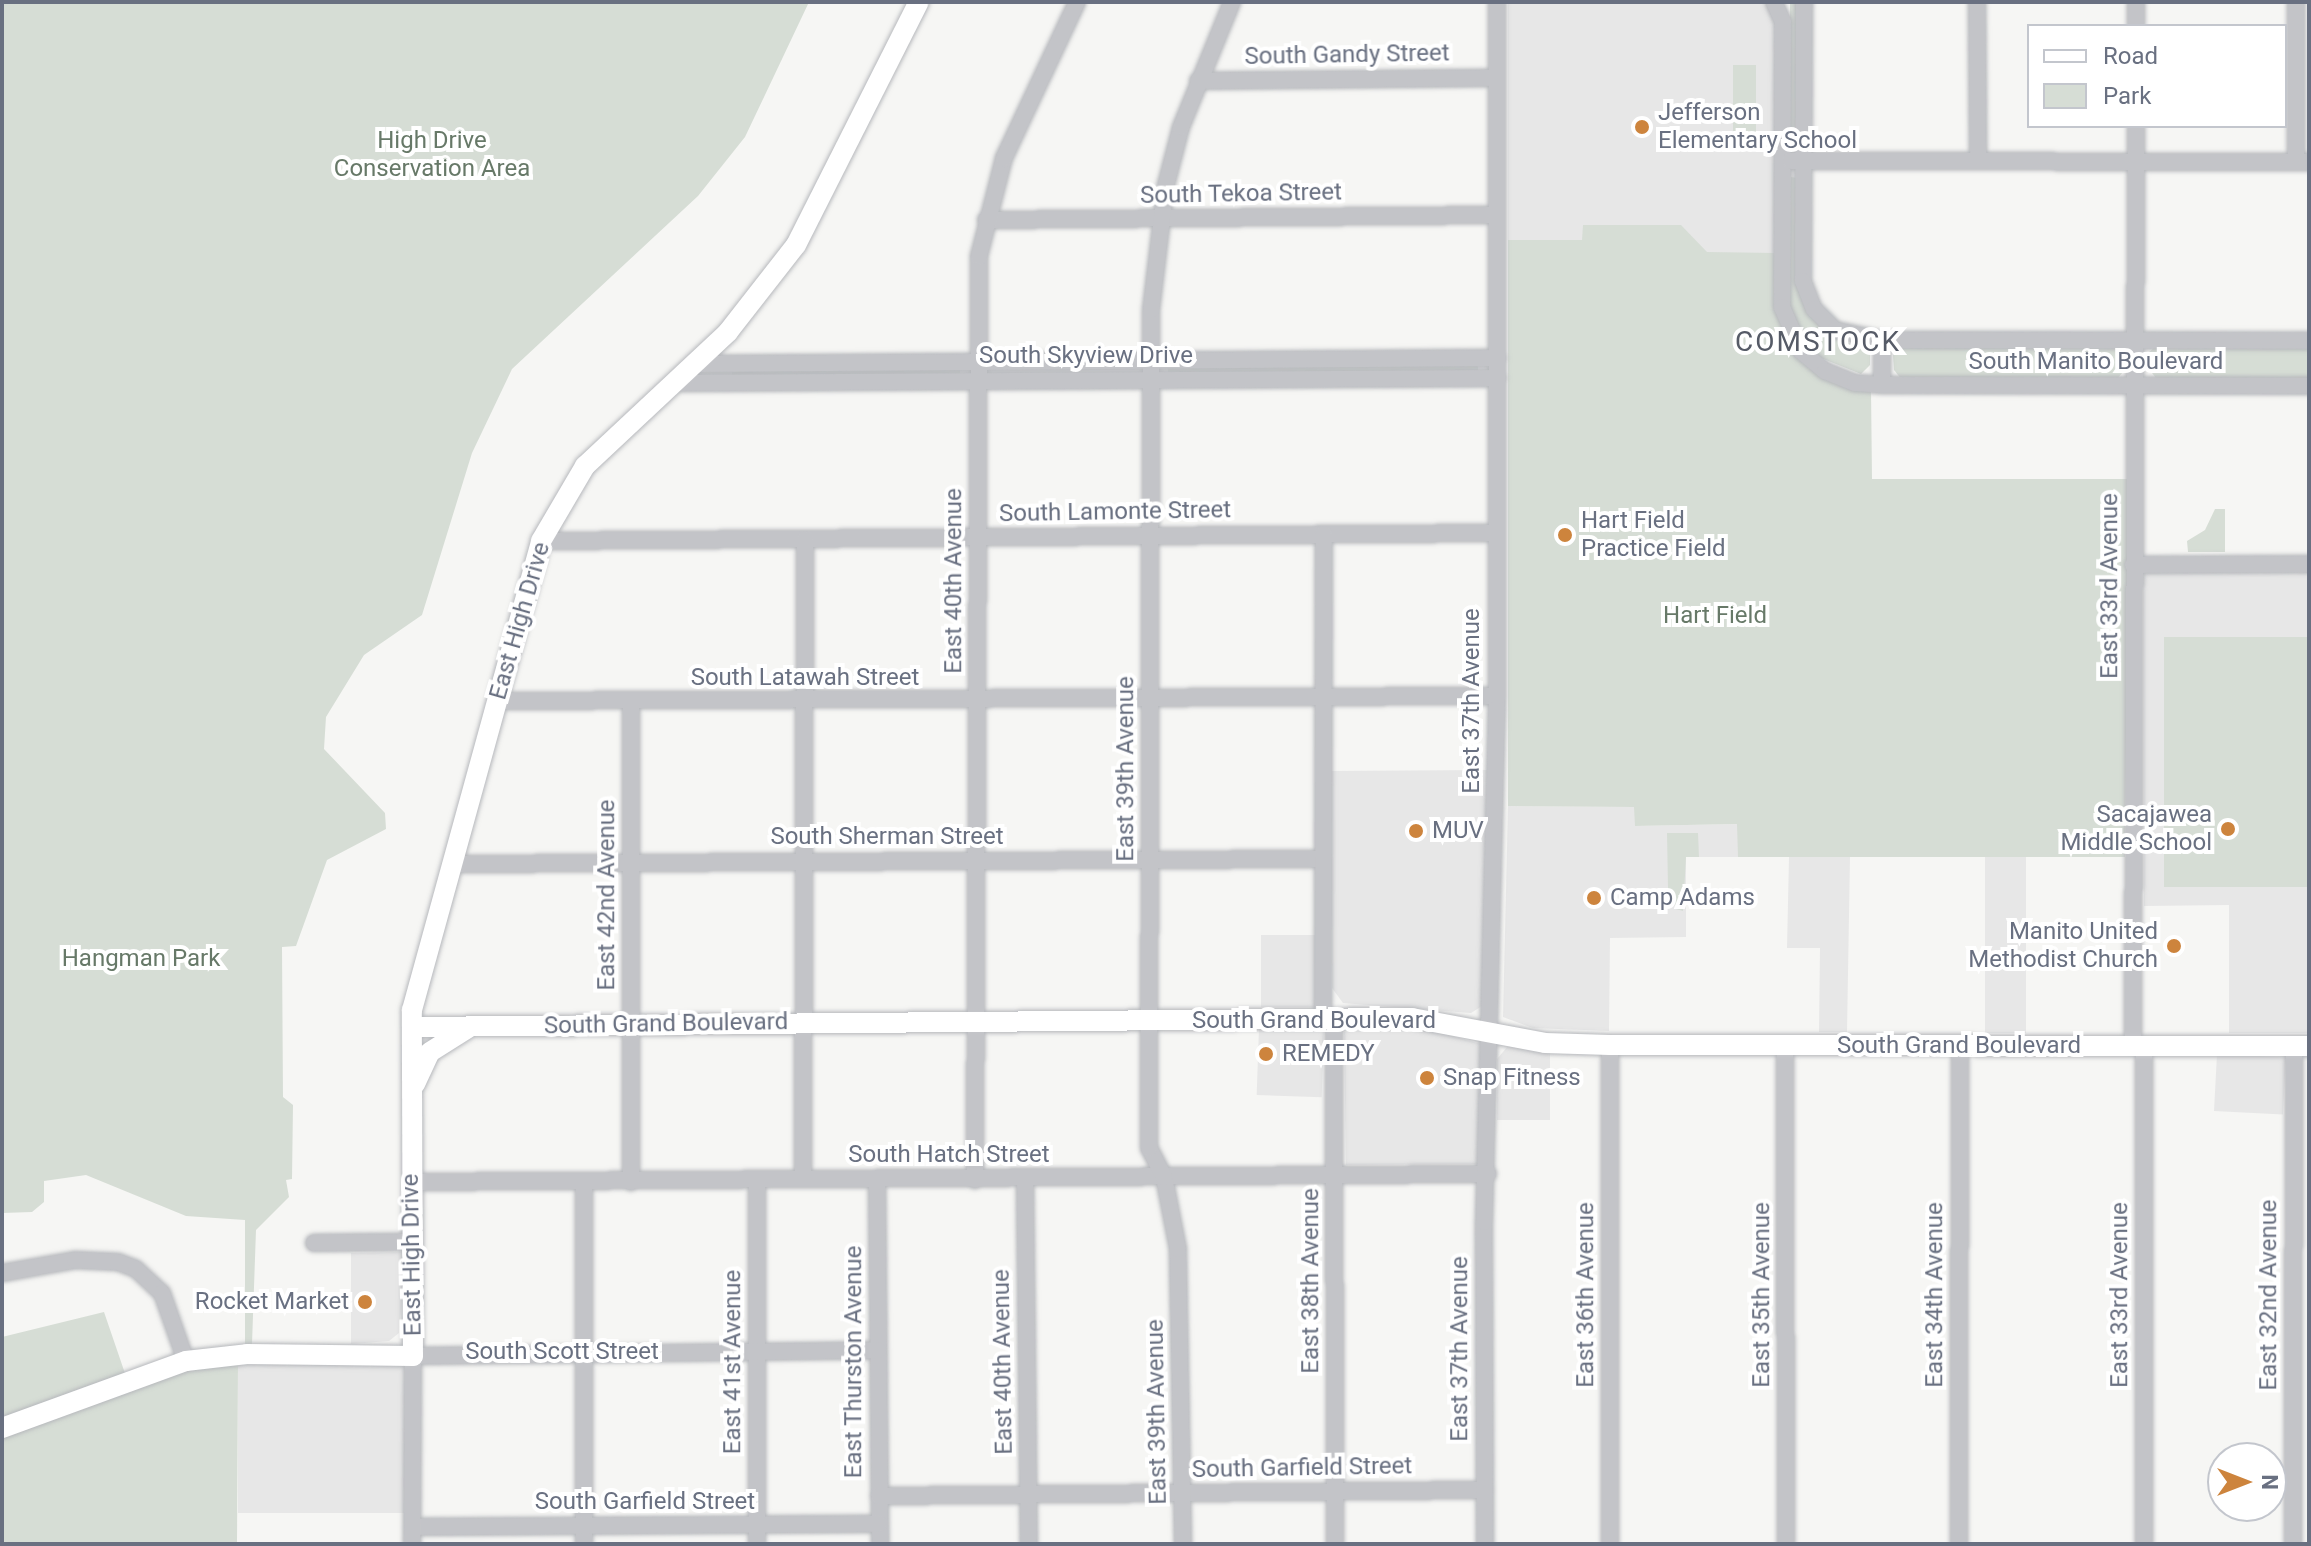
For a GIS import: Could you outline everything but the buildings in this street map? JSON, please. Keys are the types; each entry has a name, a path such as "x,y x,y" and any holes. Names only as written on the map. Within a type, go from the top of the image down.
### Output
{"main road":[{"name":"East High Drive","path":"413,1356 411,1095 415,992 541,541 585,466 695,364 767,286 796,245 919,2"},
{"name":"South Grand Boulevard","path":"412,1027 1412,1018 1545,1043 2302,1046"},
{"path":"411,1095 430,1052 470,1026"},
{"path":"378,1354 400,1343 414,1310"},
{"name":"South Scott Street","path":"2,1428 186,1361 247,1354 413,1356"}],"street":[{"name":"East 40th Avenue","path":"975,1180 979,256 1004,158 1077,2"},
{"name":"East 39th Avenue","path":"1183,1544 1178,1249 1164,1177 1149,1148 1150,361 1160,219 1181,127 1232,2"},
{"name":"East 37th Avenue","path":"1485,1544 1489,1031 1497,696 1497,2"},
{"name":"South Manito Boulevard","path":"1774,2 1783,22 1782,307 1793,338 1825,371 1855,383 1882,385 2309,386"},
{"path":"1783,2 1783,22"},
{"name":"South Manito Boulevard","path":"1804,2 1801,161 1805,292 1835,330 1882,340 2309,341"},
{"path":"1977,2 1978,160"},
{"path":"2136,2 2136,24"},
{"path":"1782,162 2303,162 2296,2"},
{"name":"South Gandy Street","path":"1198,81 1497,78"},
{"name":"East 33rd Avenue","path":"2136,128 2133,565 2144,1544"},
{"name":"South Tekoa Street","path":"986,220 1497,215"},
{"path":"1882,340 1882,385"},
{"name":"South Skyview Drive","path":"695,364 1498,358"},
{"name":"South Skyview Drive","path":"674,383 1498,378"},
{"name":"South Lamonte Street","path":"541,541 1497,533"},
{"name":"East 38th Avenue","path":"1324,534 1323,859 1335,1176 1335,1544"},
{"path":"803,1179 805,539"},
{"path":"2133,565 2309,564"},
{"name":"South Latawah Street","path":"497,701 631,703 1497,696"},
{"name":"East 42nd Avenue","path":"631,703 631,1182"},
{"name":"South Sherman Street","path":"451,864 1323,859"},
{"name":"East 36th Avenue","path":"1610,1045 1610,1544"},
{"name":"East 35th Avenue","path":"1785,1046 1786,1544"},
{"name":"East 34th Avenue","path":"1959,1544 1960,1046"},
{"name":"East 32nd Avenue","path":"2293,1544 2301,1482 2302,1046"},
{"name":"South Hatch Street","path":"411,1182 1488,1174"},
{"name":"East 40th Avenue","path":"1025,1179 1029,1544"},
{"name":"East 41st Avenue","path":"757,1180 757,1544"},
{"name":"East Thurston Avenue","path":"877,1180 880,1544"},
{"path":"584,1181 584,1544"},
{"path":"314,1243 414,1242"},
{"path":"2,1273 99,1259 136,1269 150,1280 176,1321 186,1361"},
{"name":"South Scott Street","path":"413,1356 878,1350"},
{"path":"412,1536 413,1356"},
{"name":"South Garfield Street","path":"879,1496 1485,1490"},
{"name":"South Garfield Street","path":"412,1536 584,1527 879,1524"}],"shaded area":[{"name":"Jefferson Elementary School","path":"1508,2 1769,2 1777,29 1777,253 1707,253 1680,225 1583,225 1583,240 1508,240"},
{"name":"Sacajawea Middle School","path":"2309,569 2309,1033 2229,1033 2229,905 2144,906 2143,577 2146,572"},
{"path":"1487,770 1482,1006 1471,1013 1343,1003 1332,988 1330,771"},
{"name":"Camp Adams","path":"1508,806 1635,807 1635,826 1738,824 1738,857 1686,857 1686,937 1610,938 1609,1031 1533,1028 1503,1017"},
{"path":"1789,857 1850,857 1847,1032 1819,1032 1820,948 1787,948"},
{"path":"1985,857 2026,857 2026,1033 1985,1033"},
{"path":"1261,935 1315,935 1315,1007 1261,1007"},
{"path":"1419,1027 1481,1044 1478,1164 1346,1165 1344,1032"},
{"path":"1259,1028 1324,1030 1322,1097 1257,1095"},
{"path":"1508,1046 1550,1052 1550,1120 1497,1120 1497,1059"},
{"path":"2217,1054 2286,1058 2283,1115 2214,1111"},
{"path":"406,1252 399,1333 389,1341 351,1344 351,1253"},
{"path":"399,1362 406,1369 405,1513 238,1513 238,1365"}],"green space":[{"path":"2,2 809,2 745,137 698,196 512,369 472,453 422,615 364,655 326,717 324,749 385,813 386,829 327,860 296,946 282,947 283,1097 293,1105 292,1179 286,1180 289,1197 256,1230 252,1344 245,1344 245,1220 186,1216 86,1175 44,1181 44,1202 32,1212 2,1213"},
{"path":"1790,2 1796,2 1796,145 1790,145"},
{"path":"1733,65 1756,65 1756,133 1733,133"},
{"path":"1791,177 1797,178 1797,273 1830,334 1870,353 1870,365 1861,374 1816,356 1790,310"},
{"name":"Hart Field","path":"1583,225 1681,225 1707,252 1777,253 1794,349 1871,389 1872,479 2128,479 2125,857 1738,857 1737,824 1635,826 1634,807 1508,806 1508,240 1582,240"},
{"path":"1900,345 2115,345 2123,355 2124,371 2116,380 1902,380 1894,370 1893,355"},
{"path":"2156,346 2309,348 2309,379 2156,378 2148,368 2148,353"},
{"path":"1168,363 1478,363 1478,372 1168,372"},
{"path":"732,367 960,367 960,376 732,376"},
{"path":"2215,509 2225,509 2225,552 2188,552 2187,541 2205,530"},
{"path":"2164,637 2309,637 2309,887 2164,887"},
{"path":"1667,833 1698,833 1699,857 1686,857 1683,911 1676,909 1668,888"},
{"path":"104,1312 130,1388 191,1368 238,1365 237,1544 2,1544 2,1337"}],"place":[{"name":"Jefferson Elementary School","path":"1642,127"},
{"name":"Hart Field Practice Field","path":"1565,535"},
{"name":"Sacajawea Middle School","path":"2228,829"},
{"name":"MUV","path":"1416,831"},
{"name":"Camp Adams","path":"1594,898"},
{"name":"Manito United Methodist Church","path":"2174,946"},
{"name":"REMEDY","path":"1266,1054"},
{"name":"Snap Fitness","path":"1427,1078"},
{"name":"Rocket Market","path":"365,1302"}],"district":[{"name":"COMSTOCK","path":"1818,342"}],"park label":[{"name":"High Drive Conservation Area","path":"432,155"},
{"name":"Hangman Park","path":"141,959"}]}
